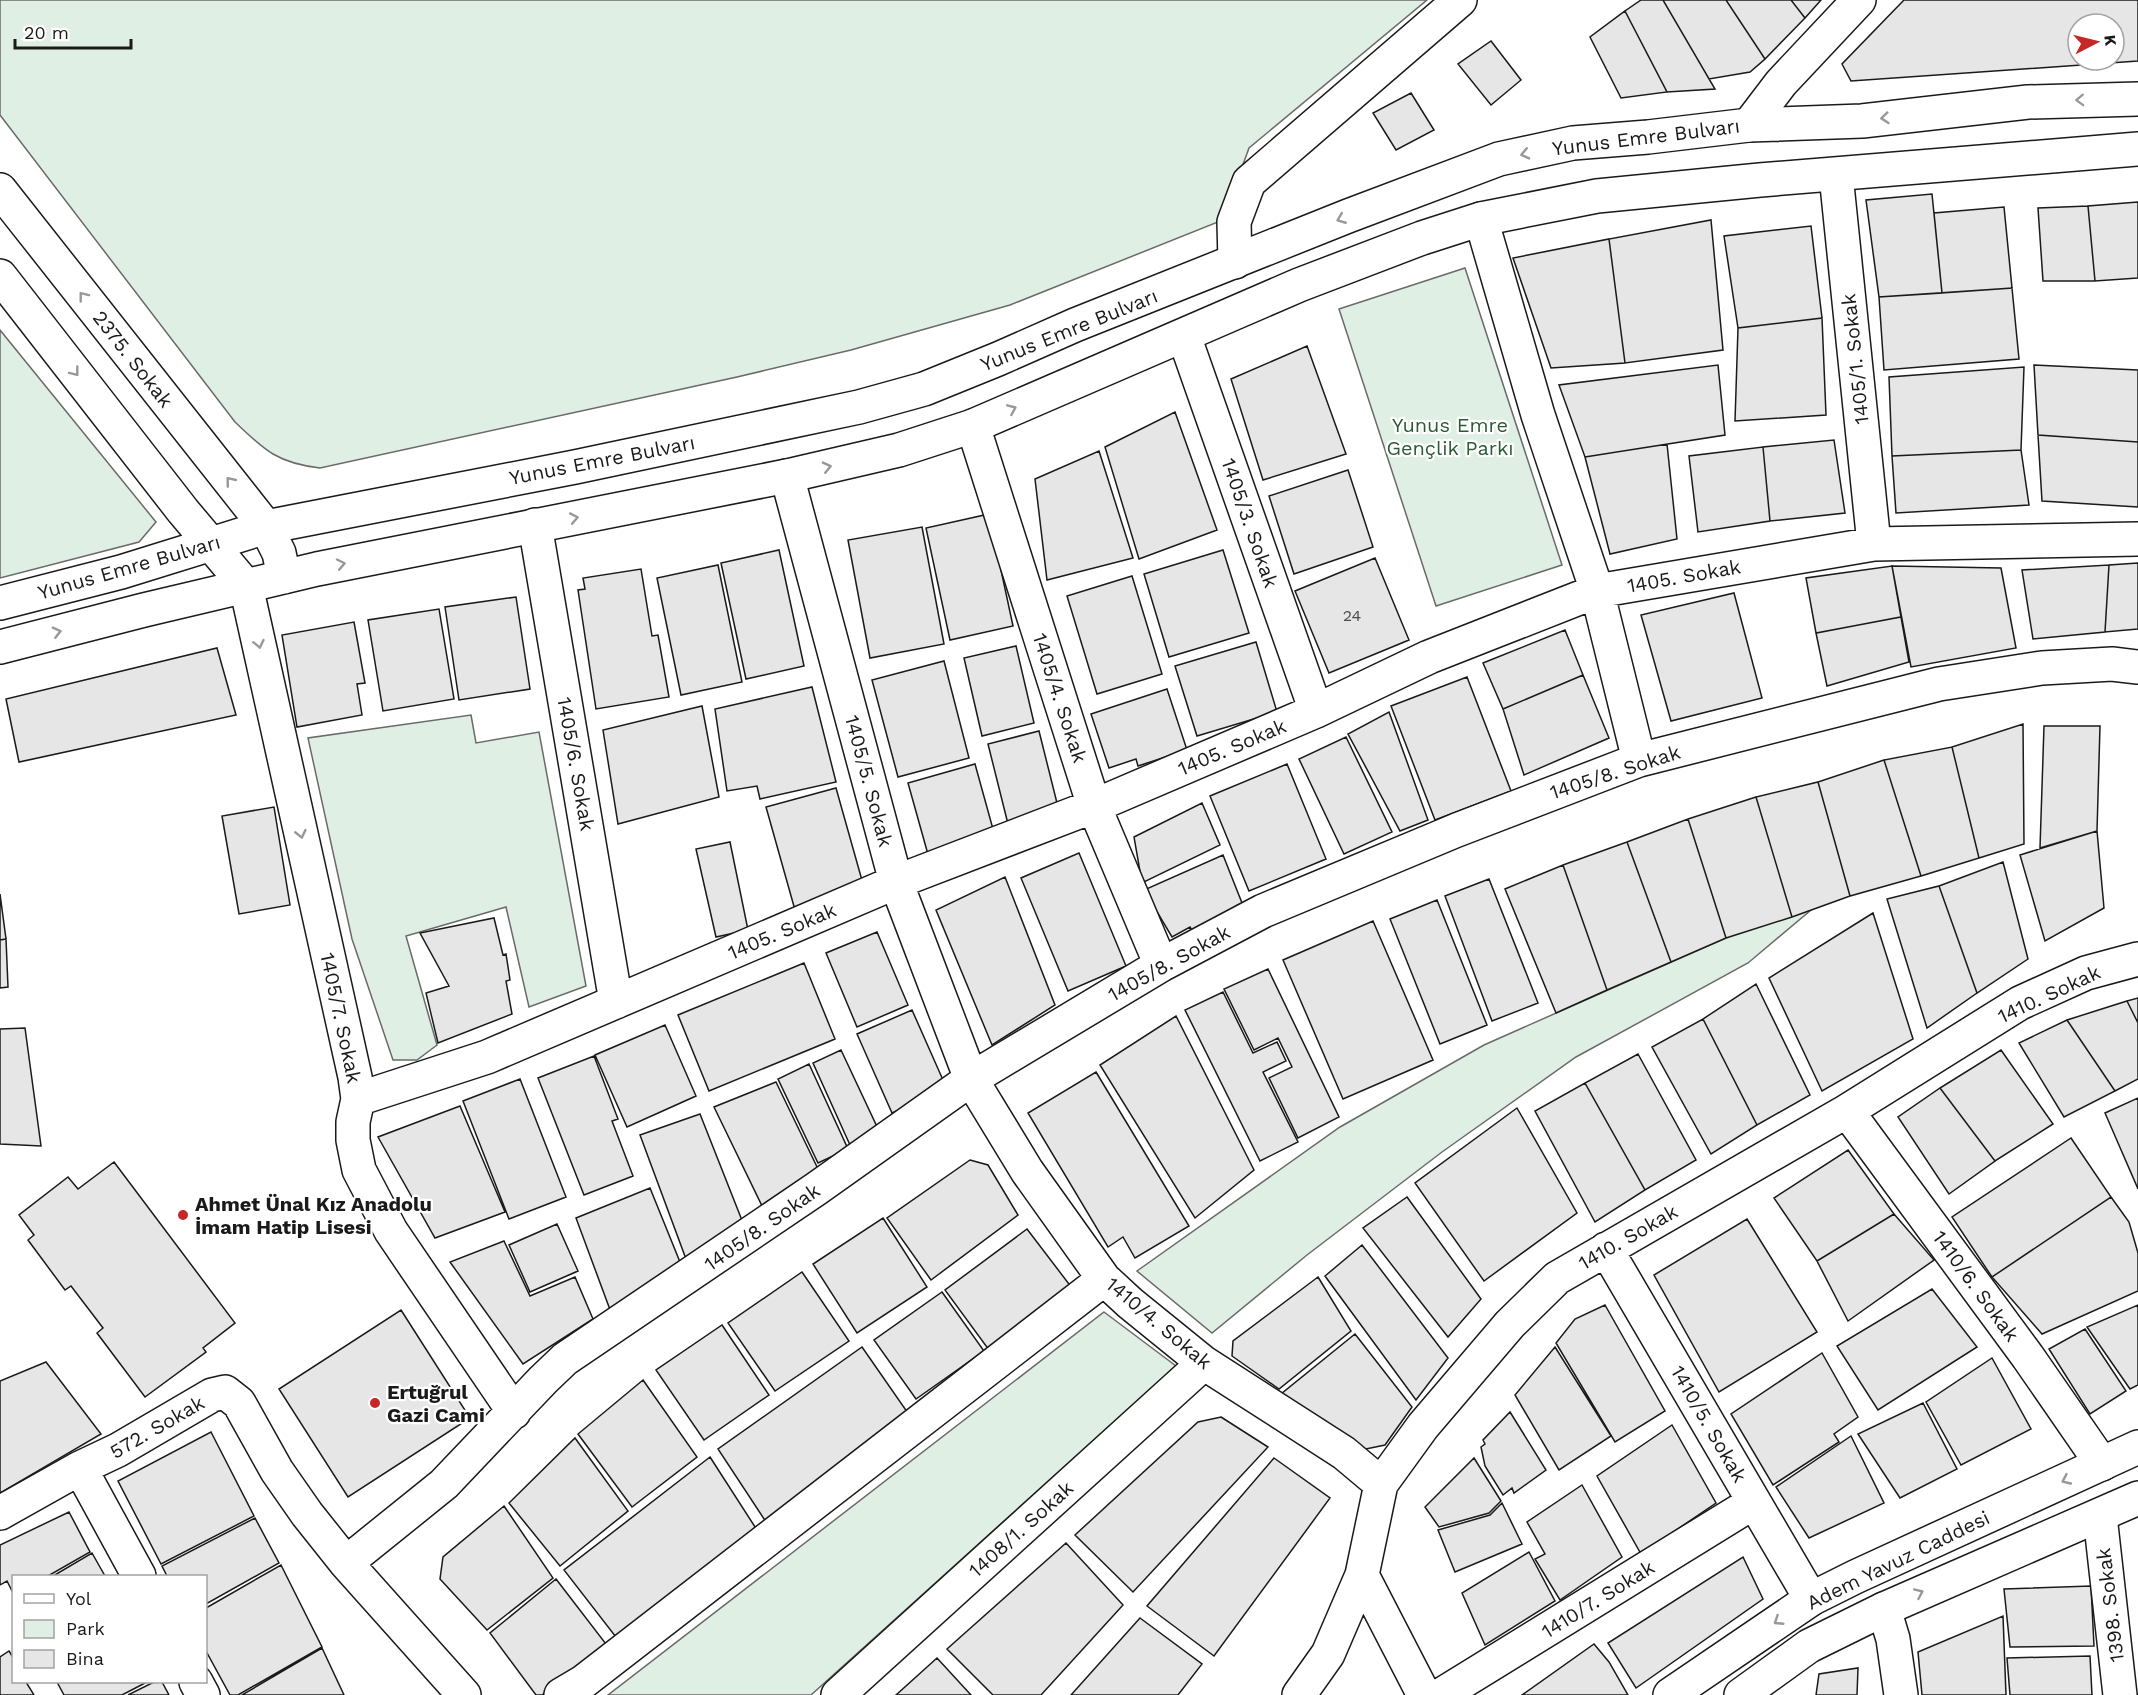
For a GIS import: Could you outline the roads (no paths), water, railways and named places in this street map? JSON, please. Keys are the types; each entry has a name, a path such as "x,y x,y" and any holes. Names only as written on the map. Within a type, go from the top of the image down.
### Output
{"street":[{"path":"1235,262 1234,222 1249,182 1460,0"},
{"path":"1749,125 1781,83 1859,0"},
{"name":"Yunus Emre Bulvarı","path":"0,603 121,572 266,527 575,467 859,407 935,384 1235,262 1499,159 1573,143 1749,125 1862,121 2028,102 2138,99"},
{"path":"0,647 144,610 434,544 787,476 899,450 973,426 1299,285 1422,238 1481,219 1597,196 2138,149"},
{"name":"1405/1. Sokak","path":"1836,175 1874,544"},
{"name":"2375. Sokak","path":"0,190 266,527 279,553 284,577"},
{"path":"1481,219 1538,415 1597,591 1639,760"},
{"path":"0,276 246,586"},
{"name":"1405/3. Sokak","path":"1184,336 1316,711"},
{"name":"1405/4. Sokak","path":"973,426 1094,806 1161,965"},
{"name":"1405/5. Sokak","path":"787,476 896,882 971,1079"},
{"name":"1405/6. Sokak","path":"536,525 616,1002"},
{"name":"1405. Sokak","path":"358,1099 487,1058 896,882 1094,806 1316,711 1429,657 1597,591 1874,544 2138,539"},
{"name":"1405/7. Sokak","path":"246,586 358,1099 353,1122 353,1140 360,1170 391,1231 514,1412"},
{"name":"1405/8. Sokak","path":"346,1563 444,1484 565,1359 798,1202 971,1079 1161,965 1263,911 1457,830 1639,760 1939,684 2042,668 2112,664 2138,668"},
{"name":"1410. Sokak","path":"1299,1695 1328,1654 1362,1575 1381,1484 1423,1426 1510,1324 1557,1278 1847,1111 2020,1003 2086,973 2138,958"},
{"name":"1410/4. Sokak","path":"971,1079 1027,1171 1104,1280 1204,1363 1344,1453 1381,1484"},
{"name":"1410/6. Sokak","path":"1847,1111 2028,1356 2102,1464"},
{"name":"1410/5. Sokak","path":"1606,1249 1811,1599"},
{"path":"561,1695 583,1682 1104,1280"},
{"name":"1408/1. Sokak","path":"838,1695 1204,1363"},
{"name":"572. Sokak","path":"0,1513 80,1468 118,1450 212,1395 225,1392 239,1403 277,1471 307,1514 346,1563"},
{"name":"Adem Yavuz Caddesi","path":"1670,1695 1811,1599 2138,1447"},
{"path":"80,1468 138,1575"},
{"name":"Adem Yavuz Caddesi","path":"1741,1695 1809,1646 1884,1609 2138,1498"},
{"name":"1410/7. Sokak","path":"1442,1695 1754,1502"},
{"name":"1398. Sokak","path":"2100,1516 2120,1695"},
{"path":"346,1563 464,1695"},
{"path":"1362,1575 1424,1695"},
{"path":"1884,1609 1893,1639 1901,1695"}],"place":[{"name":"Ahmet Ünal Kız Anadolu İmam Hatip Lisesi","path":"183,1215"},
{"name":"Ertuğrul Gazi Cami","path":"375,1403"}],"park label":[{"name":"Yunus Emre Gençlik Parkı","path":"1450,436"}]}
